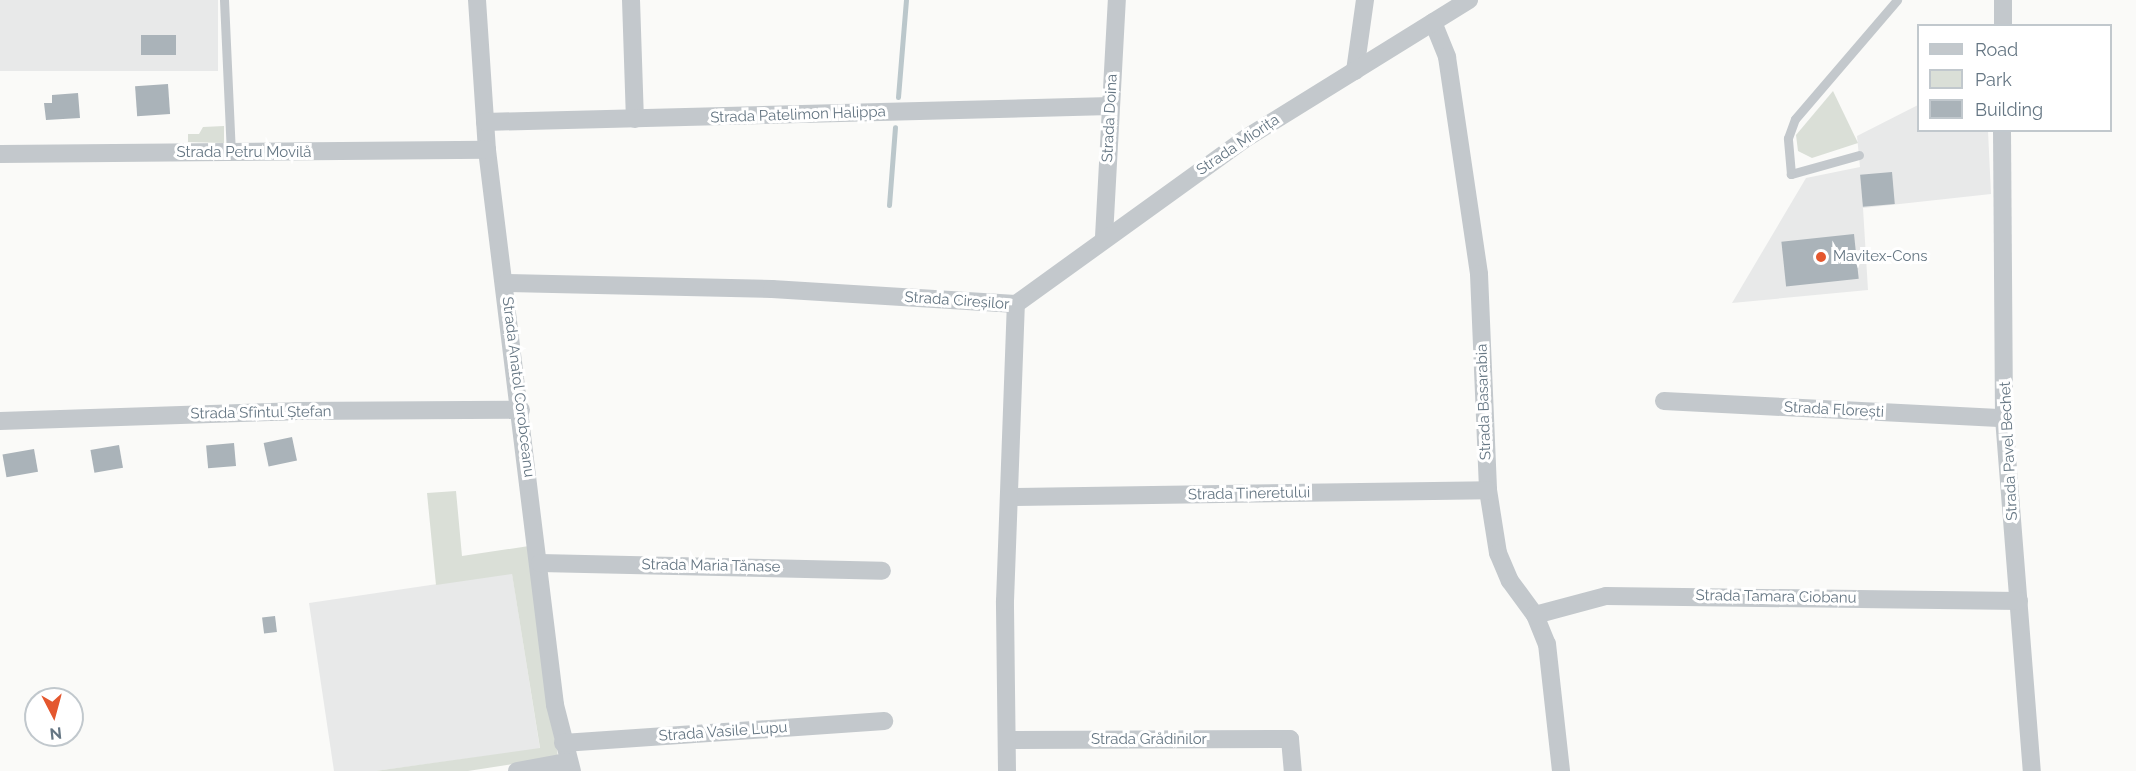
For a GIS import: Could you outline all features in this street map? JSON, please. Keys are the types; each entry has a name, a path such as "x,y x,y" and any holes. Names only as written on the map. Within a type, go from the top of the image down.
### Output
{"street":[{"name":"Strada Anatol Corobceanu","path":"477,0 487,150 506,283 555,705 569,767"},
{"path":"631,0 635,119"},
{"name":"Strada Doina","path":"1104,237 1117,0"},
{"path":"1355,71 1365,0"},
{"name":"Strada Miorița","path":"1016,304 1104,237 1244,140 1469,0"},
{"path":"2003,0 2003,24"},
{"name":"Strada Basarabia","path":"1433,22 1447,57 1479,274 1488,490 1498,553 1510,581 1535,615 1547,644 1552,671 1561,771"},
{"name":"Strada Patelimon Halippa","path":"484,122 1111,106"},
{"name":"Strada Pavel Bechet","path":"2002,132 2004,418 2032,771"},
{"name":"Strada Petru Movilă","path":"0,154 231,154 487,150"},
{"name":"Strada Cireșilor","path":"506,283 772,289 1016,304 1005,601 1007,771"},
{"name":"Strada Florești","path":"1664,401 2004,418"},
{"name":"Strada Sfîntul Ștefan","path":"0,421 295,411 521,410"},
{"name":"Strada Tineretului","path":"1010,497 1488,490"},
{"name":"Strada Maria Tănase","path":"540,563 882,571"},
{"name":"Strada Tamara Ciobanu","path":"1535,615 1606,597 2019,601"},
{"name":"Strada Vasile Lupu","path":"562,743 884,721"},
{"name":"Strada Grădinilor","path":"1007,740 1290,739 1293,771"},
{"path":"517,771 569,767"}],"lane":[{"path":"224,0 231,154"},
{"path":"1859,155 1791,174 1788,138 1795,119 1897,0"}],"shaded area":[{"path":"0,0 218,0 218,71 0,71"},
{"path":"1917,106 1917,132 1988,132 1991,194 1863,208 1868,290 1732,303 1806,178 1860,167 1857,136"},
{"path":"512,573 540,749 375,771 334,771 309,603"}],"green space":[{"path":"1833,91 1858,143 1812,158 1798,151 1796,135"},
{"path":"224,126 224,143 188,142 188,134 199,134 203,127"},
{"path":"456,491 462,556 529,546 558,757 468,771 375,771 540,748 512,574 436,585 427,493"}],"building":[{"path":"141,35 176,35 176,55 141,55"},
{"path":"168,84 170,114 137,116 135,86"},
{"path":"78,93 80,118 46,120 44,103 52,103 52,95"},
{"path":"1892,172 1895,204 1863,207 1860,175"},
{"path":"1854,234 1859,279 1786,286 1781,242"},
{"path":"292,437 297,460 269,467 264,443"},
{"path":"234,443 236,466 208,468 206,445"},
{"path":"119,445 123,468 94,473 90,450"},
{"path":"34,449 38,472 6,477 2,455"},
{"path":"275,616 277,632 264,633 262,618"}],"waterway":[{"path":"898,97 906,0"},
{"path":"889,205 895,127"}],"place":[{"name":"Mavitex-Cons","path":"1821,257"}]}
